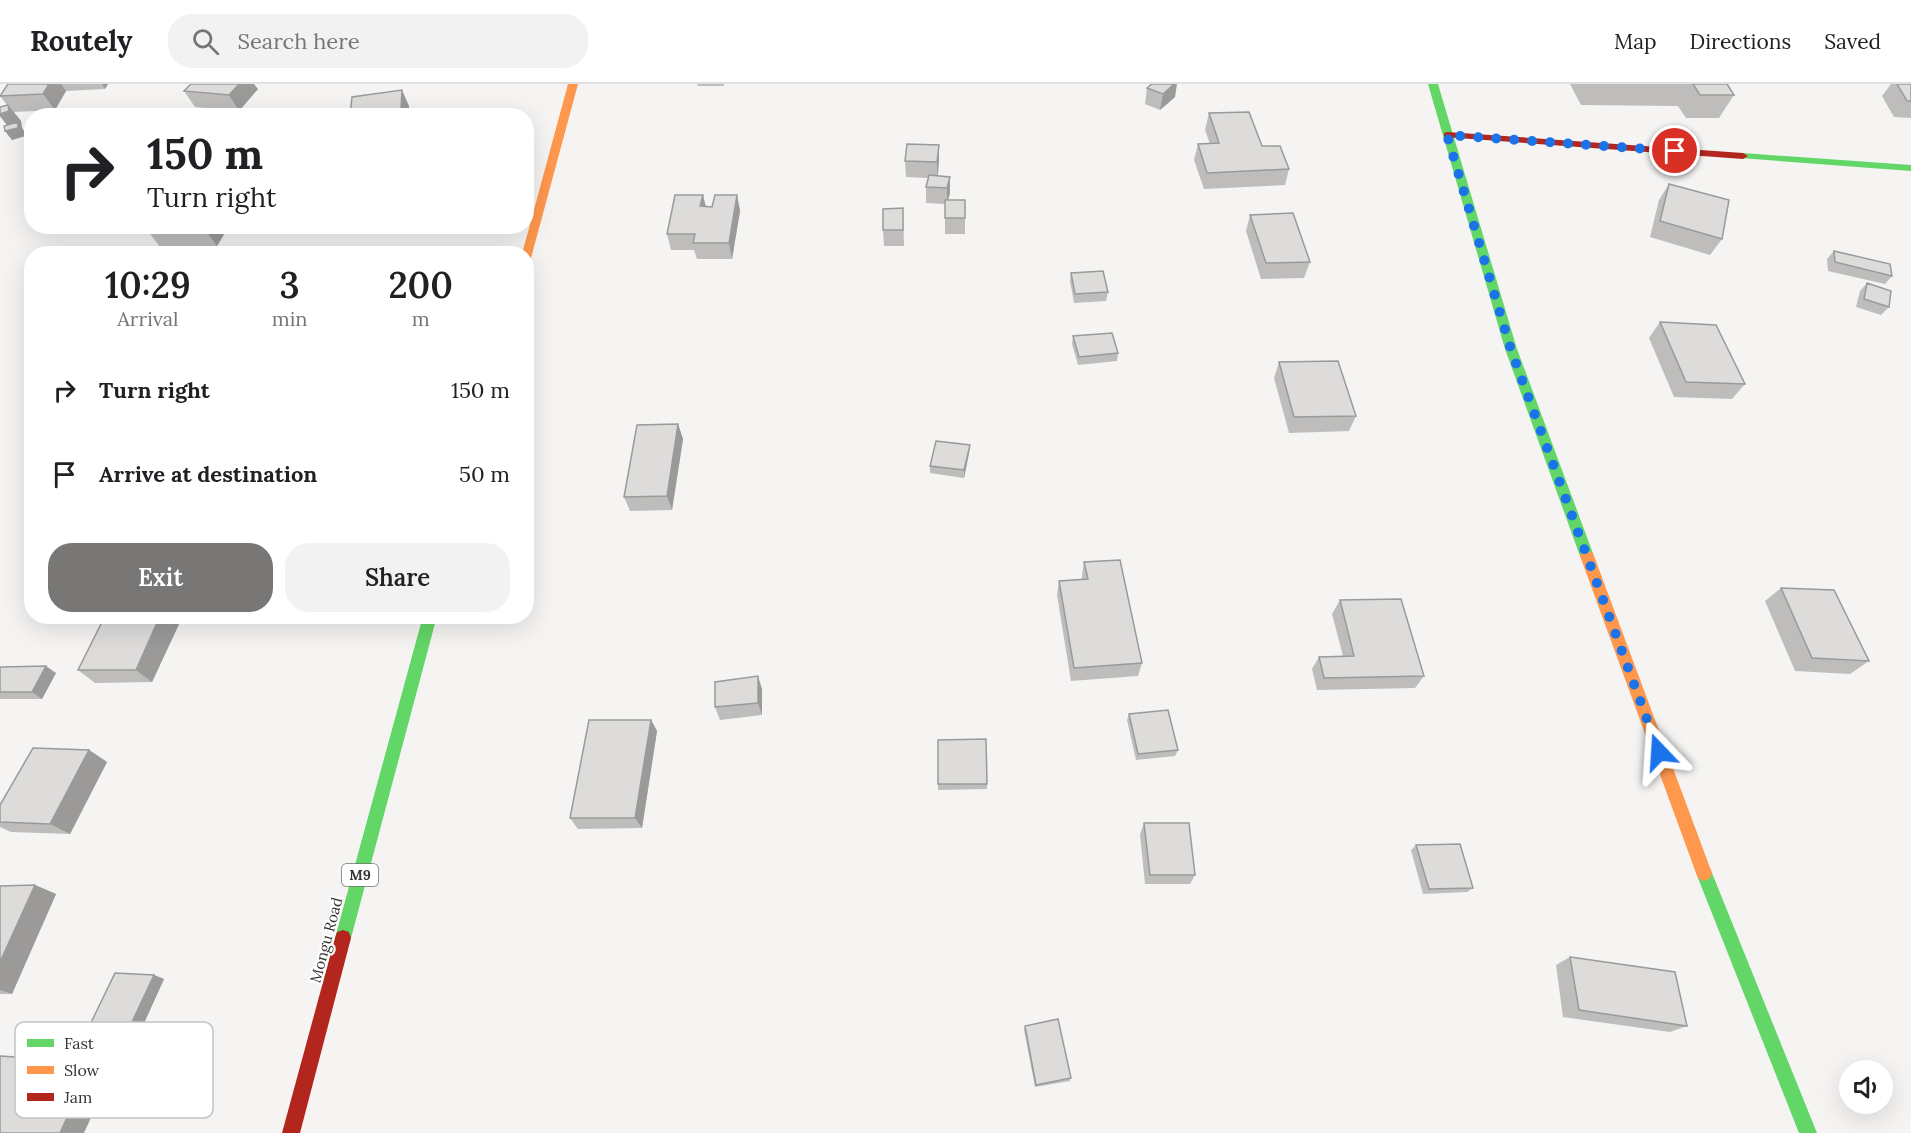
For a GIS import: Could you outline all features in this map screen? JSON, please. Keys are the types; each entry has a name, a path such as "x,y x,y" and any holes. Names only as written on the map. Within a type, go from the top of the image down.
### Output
{"street":[{"path":"534,228 573,84"},
{"path":"1433,84 1511,350 1700,864 1808,1133"},
{"path":"1447,135 1911,168"},
{"name":"Mongu Road","path":"291,1133 428,624"}],"building":[{"path":"8,84 49,84 43,94 0,96"},
{"path":"191,84 239,84 229,95 184,91"},
{"path":"1152,84 1174,84 1163,94 1147,88"},
{"path":"1693,84 1727,84 1734,95 1700,95"},
{"path":"1897,84 1911,84 1911,101 1907,101"},
{"path":"402,90 401,108 351,108 352,97"},
{"path":"8,105 9,111 0,114 0,107"},
{"path":"1249,112 1262,146 1280,146 1289,169 1207,173 1198,144 1219,143 1209,113"},
{"path":"18,122 18,128 5,131 4,126"},
{"path":"907,144 939,145 937,162 905,161"},
{"path":"929,175 950,177 947,188 926,187"},
{"path":"1669,184 1729,200 1722,239 1660,221"},
{"path":"675,195 703,195 700,206 712,207 715,195 737,195 729,243 693,243 695,234 667,234"},
{"path":"945,200 965,200 965,218 945,218"},
{"path":"903,208 903,230 883,230 883,209"},
{"path":"1293,213 1310,262 1266,263 1250,215"},
{"path":"1834,251 1890,264 1892,276 1835,262"},
{"path":"1103,271 1108,292 1075,294 1071,273"},
{"path":"1867,283 1891,291 1889,307 1864,299"},
{"path":"1660,322 1716,325 1745,384 1686,382"},
{"path":"1112,333 1118,353 1079,357 1073,336"},
{"path":"1338,361 1356,416 1294,417 1279,362"},
{"path":"678,424 667,496 624,497 637,425"},
{"path":"936,441 970,445 964,470 930,466"},
{"path":"1120,560 1142,663 1074,668 1059,581 1088,579 1084,562"},
{"path":"1781,588 1834,590 1869,661 1812,658"},
{"path":"1401,599 1424,676 1324,678 1319,657 1354,656 1340,600"},
{"path":"101,624 156,624 136,670 78,670"},
{"path":"46,666 32,692 0,692 0,667"},
{"path":"758,676 758,703 715,707 715,682"},
{"path":"1168,710 1178,750 1138,754 1129,714"},
{"path":"589,720 651,720 635,818 570,818"},
{"path":"986,739 987,784 938,784 938,740"},
{"path":"33,748 89,750 50,824 0,822 0,805"},
{"path":"1144,823 1189,823 1195,875 1150,875"},
{"path":"1460,844 1473,888 1429,889 1416,845"},
{"path":"35,885 0,962 0,886"},
{"path":"1570,957 1675,972 1687,1026 1579,1010"},
{"path":"115,973 154,975 132,1022 91,1022"},
{"path":"1058,1019 1071,1078 1036,1085 1025,1026"},
{"path":"0,1056 15,1057 15,1118 67,1118 60,1133 0,1133"}],"traffic: fast":[{"path":"1433,84 1511,349 1587,556"},
{"path":"1743,156 1911,168"},
{"path":"343,938 428,624"},
{"path":"1704,873 1808,1133"}],"traffic: slow":[{"path":"534,228 573,84"},
{"path":"529,246 532,234"},
{"path":"1587,556 1704,873"}],"traffic: jam":[{"path":"1447,135 1743,156"},
{"path":"291,1133 343,938"}],"route":[{"path":"1659,752 1511,350 1447,135 1675,151"}]}
